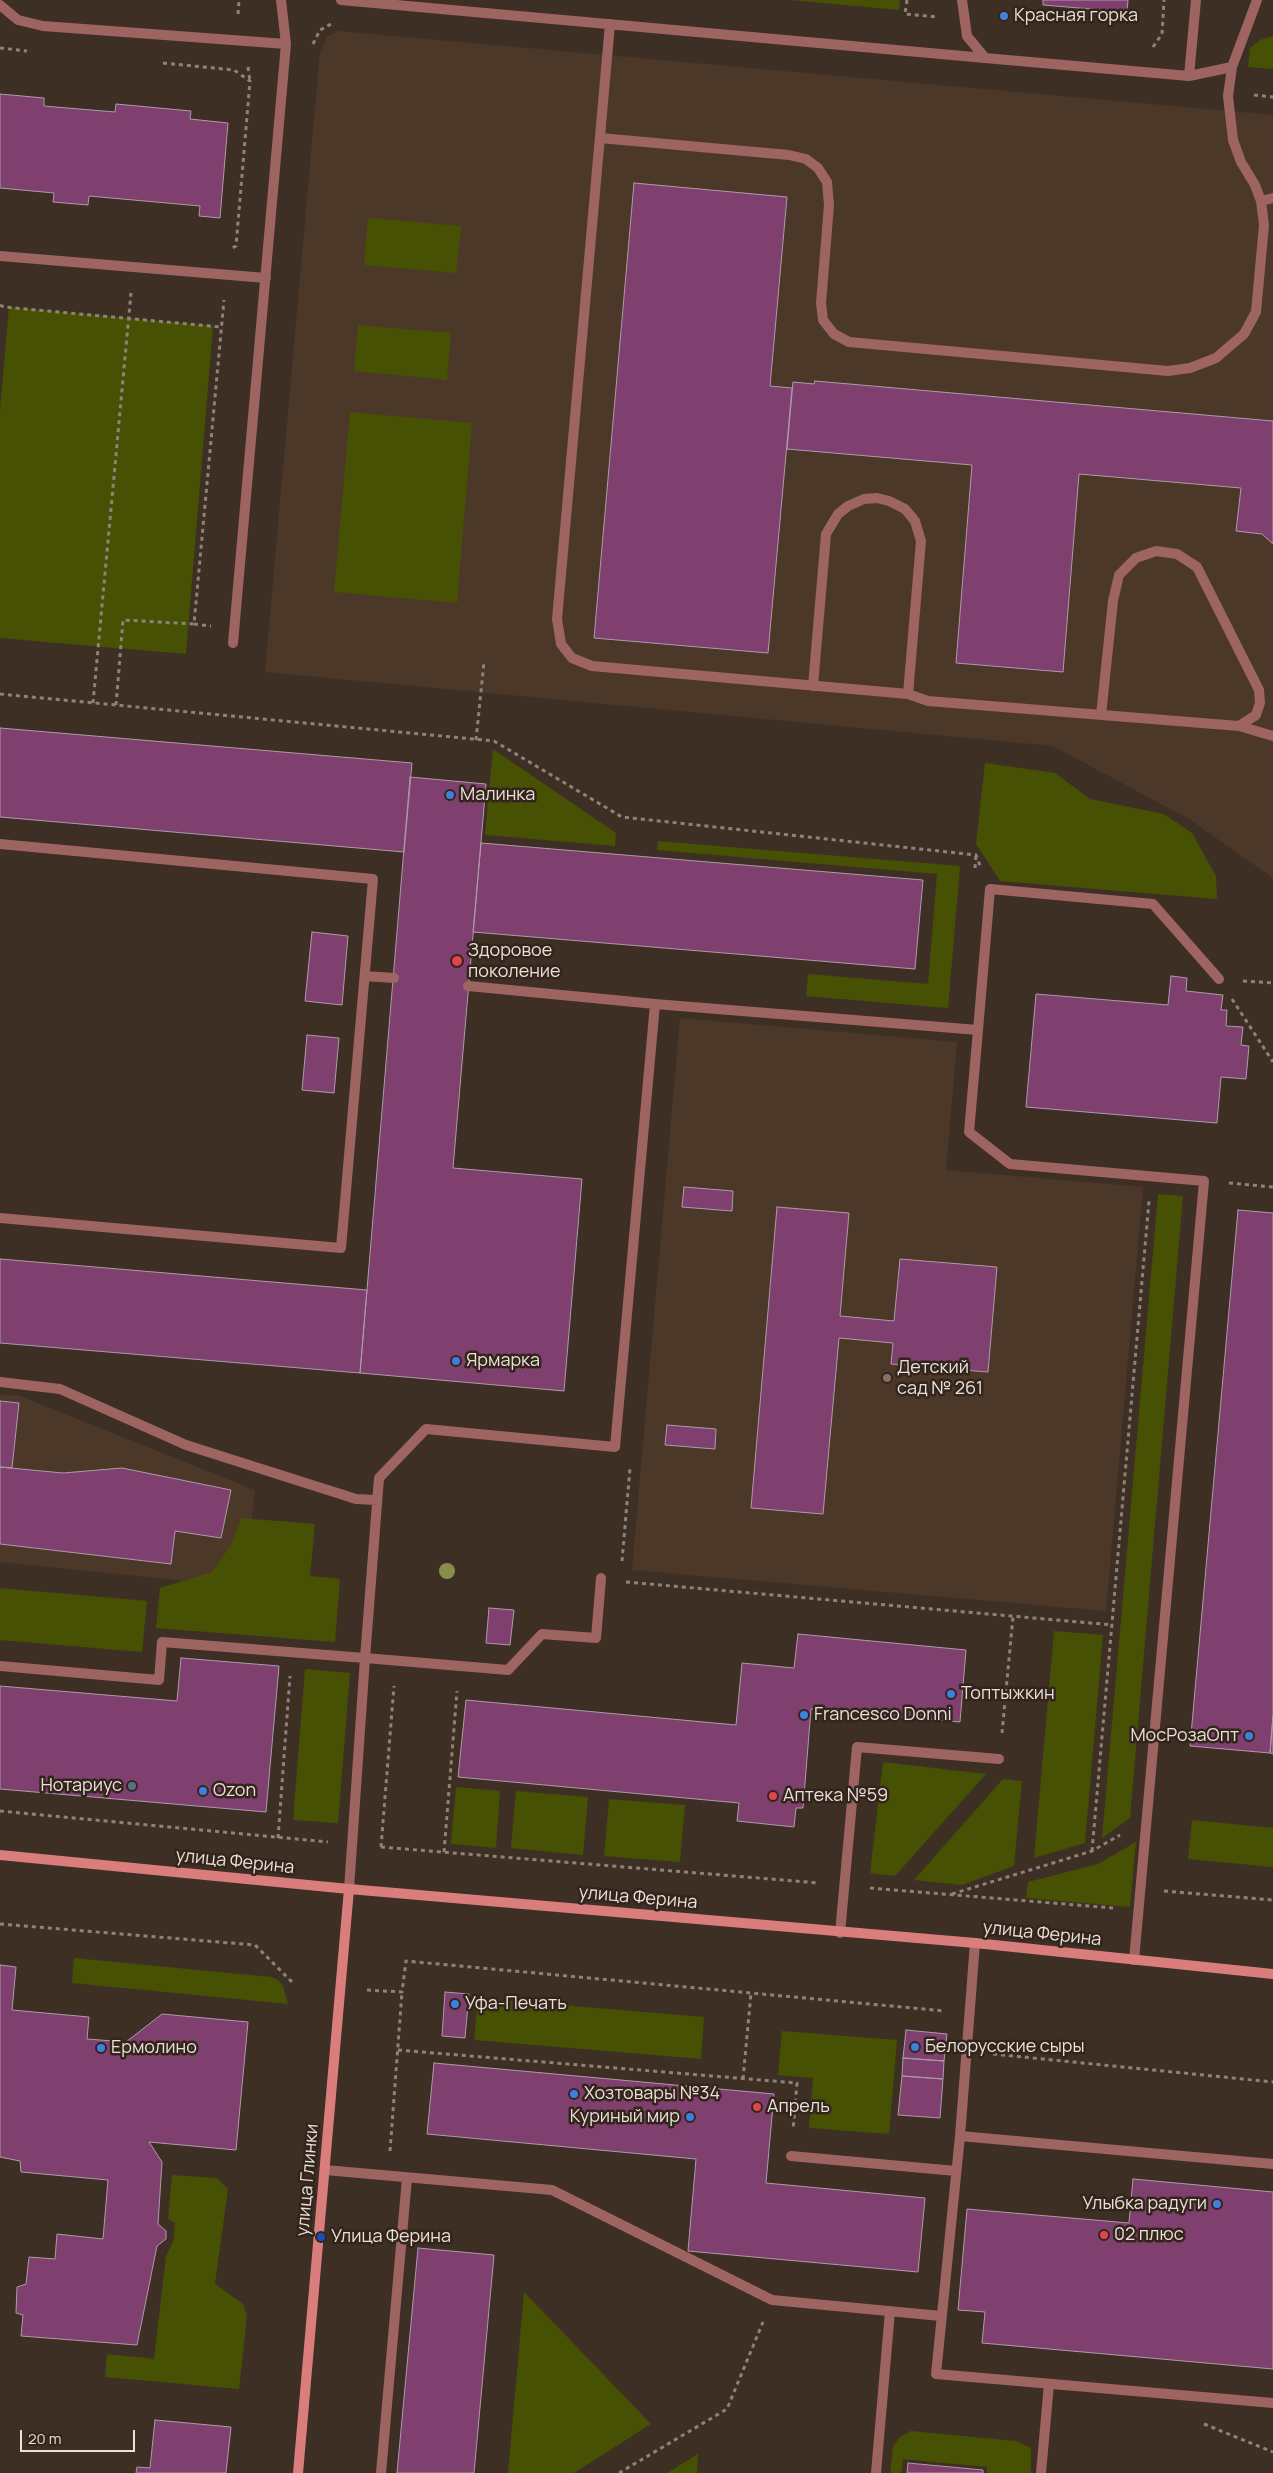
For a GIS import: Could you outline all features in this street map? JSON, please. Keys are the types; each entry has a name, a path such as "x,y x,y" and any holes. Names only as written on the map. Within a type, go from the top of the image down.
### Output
{"main road":[{"name":"улица Ферина","path":"0,1855 349,1889 840,1933 975,1943 1273,1974"},
{"name":"улица Глинки","path":"298,2473 349,1889"}],"lane":[{"path":"233,642 286,44 282,0"},
{"path":"341,0 1190,76 1232,67"},
{"path":"962,0 963,19 967,36 985,58"},
{"path":"1190,76 1196,0"},
{"path":"600,138 789,155 806,159 818,168 827,182 829,205 821,303 822,320 834,334 849,342 1168,371 1190,368 1216,358 1232,346 1244,334 1256,312 1264,225 1261,202 1233,140 1228,96 1232,67 1257,0"},
{"path":"0,4 18,20 44,26 286,44"},
{"path":"610,24 556,619 561,644 572,658 592,666 908,694 928,701 1239,726 1273,736"},
{"path":"1261,202 1273,198"},
{"path":"0,256 266,278"},
{"path":"813,686 826,534 838,514 848,506 864,500 877,498 889,501 905,509 915,521 921,541 908,694"},
{"path":"1101,715 1113,601 1119,575 1136,558 1156,551 1177,554 1197,567 1259,690 1260,703 1256,714 1239,726"},
{"path":"0,844 372,879 341,1248 0,1218"},
{"path":"1134,1960 1204,1181 1010,1164 969,1132 990,889 1153,904 1220,979"},
{"path":"365,976 394,978"},
{"path":"468,986 655,1004 978,1030"},
{"path":"349,1889 379,1478 426,1429 615,1447 655,1004"},
{"path":"0,1382 60,1389 186,1445 356,1499 377,1500"},
{"path":"0,1666 159,1680 162,1642 508,1670 542,1634 596,1638 601,1578"},
{"path":"840,1933 857,1747 999,1759"},
{"path":"975,1943 960,2136 936,2374 1273,2404"},
{"path":"960,2136 1273,2164"},
{"path":"791,2156 956,2171"},
{"path":"325,2170 552,2190 772,2300 941,2316"},
{"path":"381,2473 407,2178"},
{"path":"876,2473 890,2312"},
{"path":"1041,2473 1050,2384"}],"path":[{"path":"906,0 905,14 963,19"},
{"path":"1151,48 1158,43 1162,34 1164,0"},
{"path":"116,705 123,620 194,624 221,327 228,275 236,246"},
{"path":"0,305 221,327"},
{"path":"476,740 484,662"},
{"path":"0,694 494,742 622,817 976,855"},
{"path":"974,874 976,855"},
{"path":"976,855 990,889"},
{"path":"1220,979 1273,1062"},
{"path":"1092,1851 1151,1176"},
{"path":"1204,1181 1273,1188"},
{"path":"620,1581 1113,1625"},
{"path":"999,1759 1013,1617"},
{"path":"278,1838 292,1652"},
{"path":"444,1852 457,1686"},
{"path":"0,1811 326,1842"},
{"path":"949,1894 1092,1851 1132,1828 1145,1828"},
{"path":"381,1847 1138,1911 1151,1889 1273,1900"},
{"path":"0,1924 255,1946 294,1984"},
{"path":"389,2176 402,1992 406,1961 945,2011 947,2020"},
{"path":"367,1990 402,1992"},
{"path":"743,2079 751,1993"},
{"path":"398,2050 796,2083 791,2156"},
{"path":"966,2051 1273,2082"}],"shaded area":[{"path":"338,31 1273,115 1273,878 1189,819 1053,746 265,672 320,52 327,37"},
{"name":"Детский сад № 261","path":"680,1018 957,1042 946,1170 1143,1187 1106,1611 632,1570"},
{"path":"0,1394 20,1396 255,1490 245,1587 0,1562"}],"green space":[{"path":"790,0 900,0 899,10"},
{"path":"1273,36 1273,69 1248,67 1250,48 1260,40"},
{"path":"368,218 461,226 456,273 364,265"},
{"path":"9,307 213,326 186,654 0,638 0,410"},
{"path":"358,325 451,333 447,380 354,371"},
{"path":"350,412 472,423 457,603 334,592"},
{"path":"493,749 616,833 615,846 485,835"},
{"path":"985,763 1055,773 1090,799 1164,814 1192,833 1216,876 1217,899 1000,881 976,844"},
{"path":"658,841 960,866 948,1008 806,996 808,974 928,984 937,874 657,850"},
{"path":"1158,1194 1183,1196 1130,1818 1102,1838"},
{"path":"241,1518 315,1524 310,1576 340,1579 335,1642 156,1628 160,1588 212,1572 231,1545"},
{"path":"0,1588 147,1601 142,1652 0,1640"},
{"path":"1054,1631 1103,1635 1085,1843 1034,1858"},
{"path":"305,1669 350,1673 338,1823 293,1820"},
{"path":"883,1762 986,1774 895,1876 870,1873"},
{"path":"1003,1779 1022,1781 1014,1866 962,1885 914,1880"},
{"path":"456,1787 500,1791 496,1848 451,1844"},
{"path":"516,1791 588,1797 583,1855 511,1848"},
{"path":"609,1799 685,1805 680,1862 604,1856"},
{"path":"1192,1820 1273,1828 1273,1867 1188,1859"},
{"path":"1136,1842 1130,1907 1026,1898 1028,1882 1098,1864"},
{"path":"74,1958 271,1977 278,1980 283,1986 288,2004 72,1983"},
{"path":"478,1998 704,2017 701,2059 474,2040"},
{"path":"782,2031 897,2040 889,2134 809,2128 813,2078 778,2075"},
{"path":"172,2175 217,2178 228,2189 215,2284 243,2304 247,2316 239,2389 105,2377 107,2354 154,2359 166,2256 173,2242 175,2223 168,2219"},
{"path":"524,2292 651,2424 574,2473 508,2473"},
{"path":"911,2431 1016,2441 1031,2448 1031,2473 987,2473 987,2467 903,2459 901,2473 890,2473 893,2447 900,2437"},
{"path":"698,2454 697,2473 667,2473"}],"building":[{"path":"1043,0 1128,0 1127,12 1043,5"},
{"path":"0,94 44,98 44,106 115,112 116,104 191,111 190,119 228,123 220,218 199,216 200,206 89,196 88,205 53,202 54,193 0,188"},
{"path":"634,183 787,197 770,386 792,388 768,653 594,638"},
{"path":"815,381 1273,421 1273,544 1262,534 1236,531 1241,488 1079,474 1063,672 956,663 972,465 787,449 793,382 814,384"},
{"path":"0,728 412,763 404,852 0,817"},
{"path":"410,777 486,784 453,1168 582,1179 564,1391 360,1373"},
{"path":"481,843 923,880 915,969 473,932"},
{"path":"312,932 348,936 342,1005 305,1001"},
{"path":"1171,976 1187,978 1186,991 1223,995 1221,1010 1227,1010 1226,1026 1243,1027 1241,1045 1249,1046 1246,1079 1221,1077 1217,1123 1026,1107 1036,994 1168,1005"},
{"path":"307,1035 339,1038 334,1093 302,1090"},
{"path":"684,1187 733,1191 732,1211 682,1207"},
{"path":"777,1207 849,1213 840,1316 894,1321 900,1259 997,1267 988,1372 891,1364 893,1343 839,1338 823,1514 751,1508"},
{"path":"1238,1210 1273,1213 1273,1716 1270,1753 1190,1746"},
{"path":"0,1259 367,1290 360,1373 0,1343"},
{"path":"0,1401 19,1403 12,1468 0,1467"},
{"path":"667,1425 716,1429 715,1449 665,1445"},
{"path":"0,1467 63,1473 122,1468 231,1490 221,1538 175,1531 171,1564 0,1544"},
{"path":"489,1608 514,1610 510,1645 486,1643"},
{"path":"798,1634 966,1650 960,1722 811,1709 803,1808 796,1808 794,1827 737,1821 739,1803 458,1777 466,1700 736,1725 742,1663 794,1668"},
{"path":"181,1658 279,1666 266,1812 0,1789 0,1686 177,1701"},
{"path":"1273,1716 1273,1754 1270,1753"},
{"path":"0,1965 16,1967 12,2010 89,2017 87,2039 126,2042 162,2014 248,2022 236,2150 149,2142 162,2162 158,2224 166,2231 166,2239 157,2246 137,2345 21,2336 23,2315 16,2313 17,2287 26,2284 29,2257 55,2259 57,2234 103,2239 108,2180 21,2172 20,2161 0,2157"},
{"path":"445,1992 469,1994 465,2038 442,2036"},
{"path":"906,2030 947,2034 944,2061 903,2058"},
{"path":"903,2058 944,2061 943,2079 902,2076"},
{"path":"434,2063 774,2094 766,2183 925,2198 918,2272 688,2251 696,2159 427,2134"},
{"path":"902,2076 943,2079 940,2118 898,2115"},
{"path":"1133,2179 1273,2192 1273,2369 982,2343 985,2312 958,2310 967,2209 1129,2223"},
{"path":"418,2248 494,2255 474,2473 397,2473"},
{"path":"155,2420 231,2427 226,2473 136,2473 137,2467 150,2468"},
{"path":"908,2463 983,2470 983,2473 907,2473"}],"place":[{"name":"Красная горка","path":"1004,16"},
{"name":"Малинка","path":"450,795"},
{"name":"Здоровое поколение","path":"457,961"},
{"name":"Ярмарка","path":"456,1361"},
{"name":"Детский сад № 261","path":"887,1378"},
{"name":"Топтыжкин","path":"951,1694"},
{"name":"Francesco Donni","path":"804,1715"},
{"name":"МосРозаОпт","path":"1249,1736"},
{"name":"Нотариус","path":"132,1786"},
{"name":"Ozon","path":"203,1791"},
{"name":"Аптека №59","path":"773,1796"},
{"name":"Уфа-Печать","path":"455,2004"},
{"name":"Белорусские сыры","path":"915,2047"},
{"name":"Ермолино","path":"101,2048"},
{"name":"Хозтовары №34","path":"574,2094"},
{"name":"Апрель","path":"757,2107"},
{"name":"Куриный мир","path":"690,2117"},
{"name":"Улыбка радуги","path":"1217,2204"},
{"name":"02 плюс","path":"1104,2235"},
{"name":"Улица Ферина","path":"321,2237"}]}
